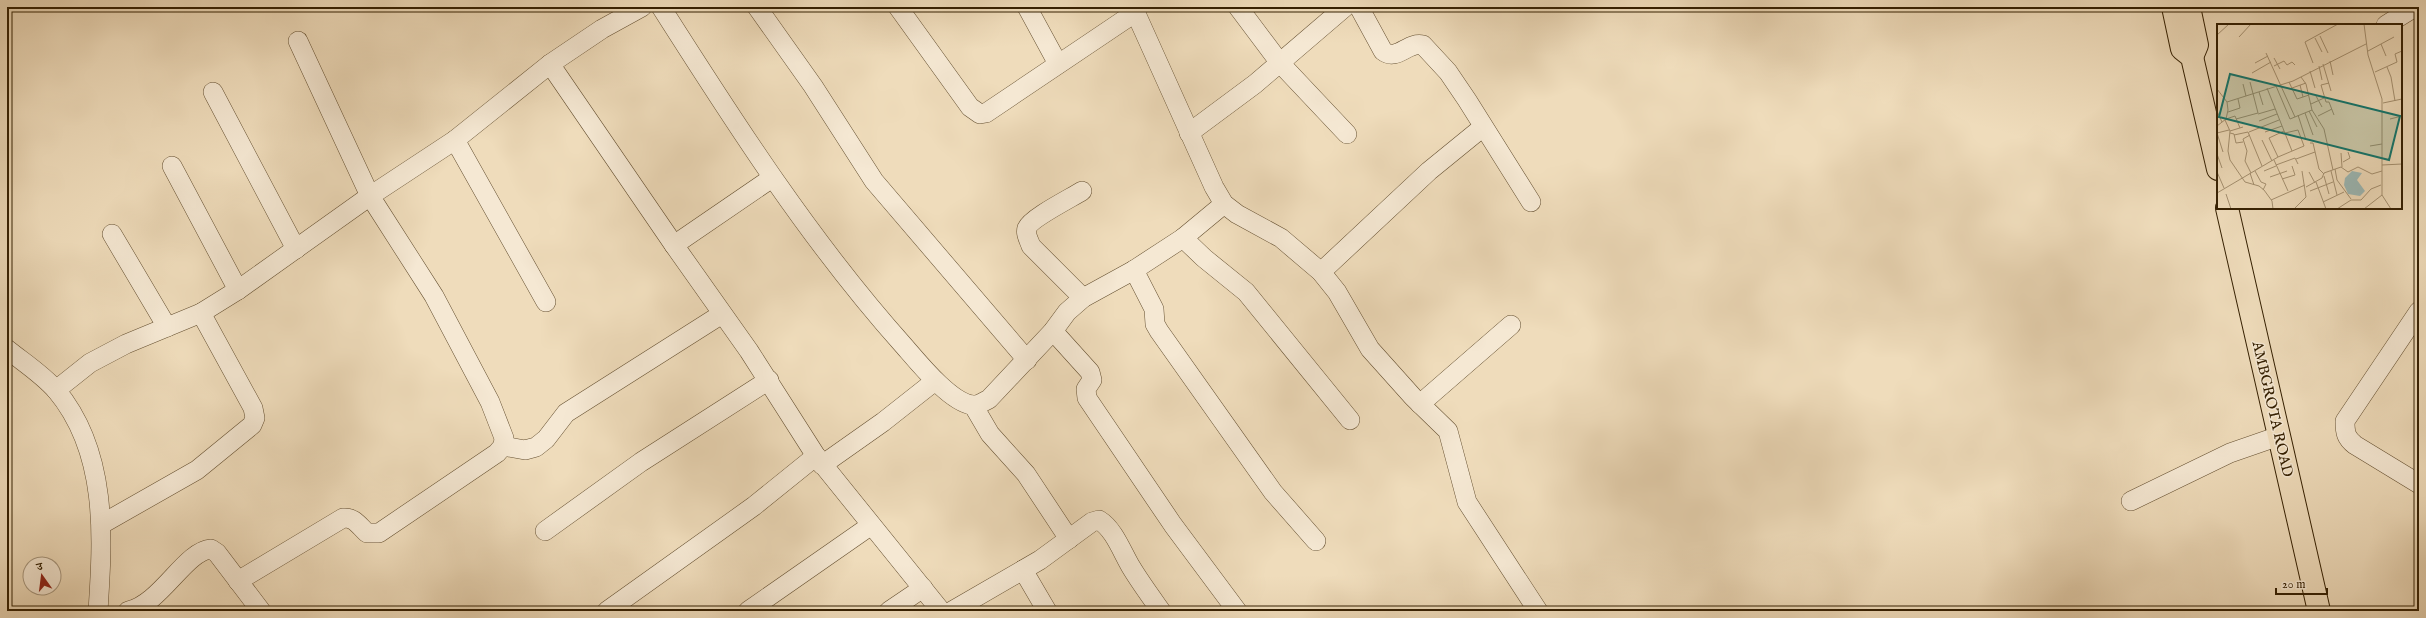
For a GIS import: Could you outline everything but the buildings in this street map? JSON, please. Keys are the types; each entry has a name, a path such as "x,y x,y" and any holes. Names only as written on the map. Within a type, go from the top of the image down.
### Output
{"main road":[{"path":"2173,7 2182,49 2192,57"},
{"path":"2189,7 2197,45 2192,57 2217,165"},
{"name":"AMBGROTA ROAD","path":"2227,209 2319,611"}],"street":[{"path":"56,390 90,364 126,344 201,313 238,290 370,196 455,140 550,64 602,29 642,7"},
{"path":"661,7 772,178 834,264 935,381 966,403 980,405 989,399 1054,331 1067,312 1083,298 1134,270 1183,238 1224,204"},
{"path":"757,7 813,86 874,181 1027,360"},
{"path":"898,7 970,107 980,114 986,113 1135,9 1189,133 1224,204 1237,214 1281,238 1321,272 1337,292 1370,349 1420,404 1448,430 1467,502 1538,611"},
{"path":"1028,7 1058,64"},
{"path":"1238,7 1280,63 1347,134"},
{"path":"1189,133 1222,110 1280,63 1345,7"},
{"path":"1359,7 1384,51 1388,55 1395,55 1414,44 1422,45 1448,72 1531,202"},
{"path":"2388,24 2415,7"},
{"path":"238,582 343,518 349,518 355,521 367,533 379,533 498,453 503,446 504,438 502,430 464,350 434,296 370,196 298,41"},
{"path":"550,64 769,380 784,408 819,461 870,526 941,611"},
{"path":"213,92 296,249"},
{"path":"1321,272 1429,171 1484,127"},
{"path":"455,140 546,302"},
{"path":"172,166 238,290"},
{"path":"674,245 772,178"},
{"path":"1082,191 1032,220 1027,229 1027,237 1031,246 1083,298"},
{"path":"112,234 167,327"},
{"path":"1183,238 1204,258 1246,292 1350,420"},
{"path":"1134,270 1154,309 1155,324 1159,331 1273,492 1316,541"},
{"path":"2419,311 2345,422 2345,432 2349,440 2355,445 2419,484"},
{"path":"102,524 196,470 252,425 255,418 253,408 201,313"},
{"path":"503,446 525,450 536,447 546,438 566,413 722,314"},
{"path":"1420,404 1511,325"},
{"path":"1054,331 1090,372 1092,380 1086,389 1087,398 1173,525 1237,611"},
{"path":"7,349 56,390 75,420 88,449 99,490 102,524 98,611"},
{"path":"546,531 641,462 769,380"},
{"path":"607,611 819,461 883,422 935,381"},
{"path":"972,405 990,434 1026,474 1068,539"},
{"path":"2131,501 2230,453 2279,436"},
{"path":"952,611 1022,570 1092,522 1099,520 1105,524 1162,611"},
{"path":"748,611 870,526"},
{"path":"128,611 146,603 204,549 211,549 217,553 261,611"},
{"path":"1022,570 1048,611"},
{"path":"889,611 923,588"}]}
